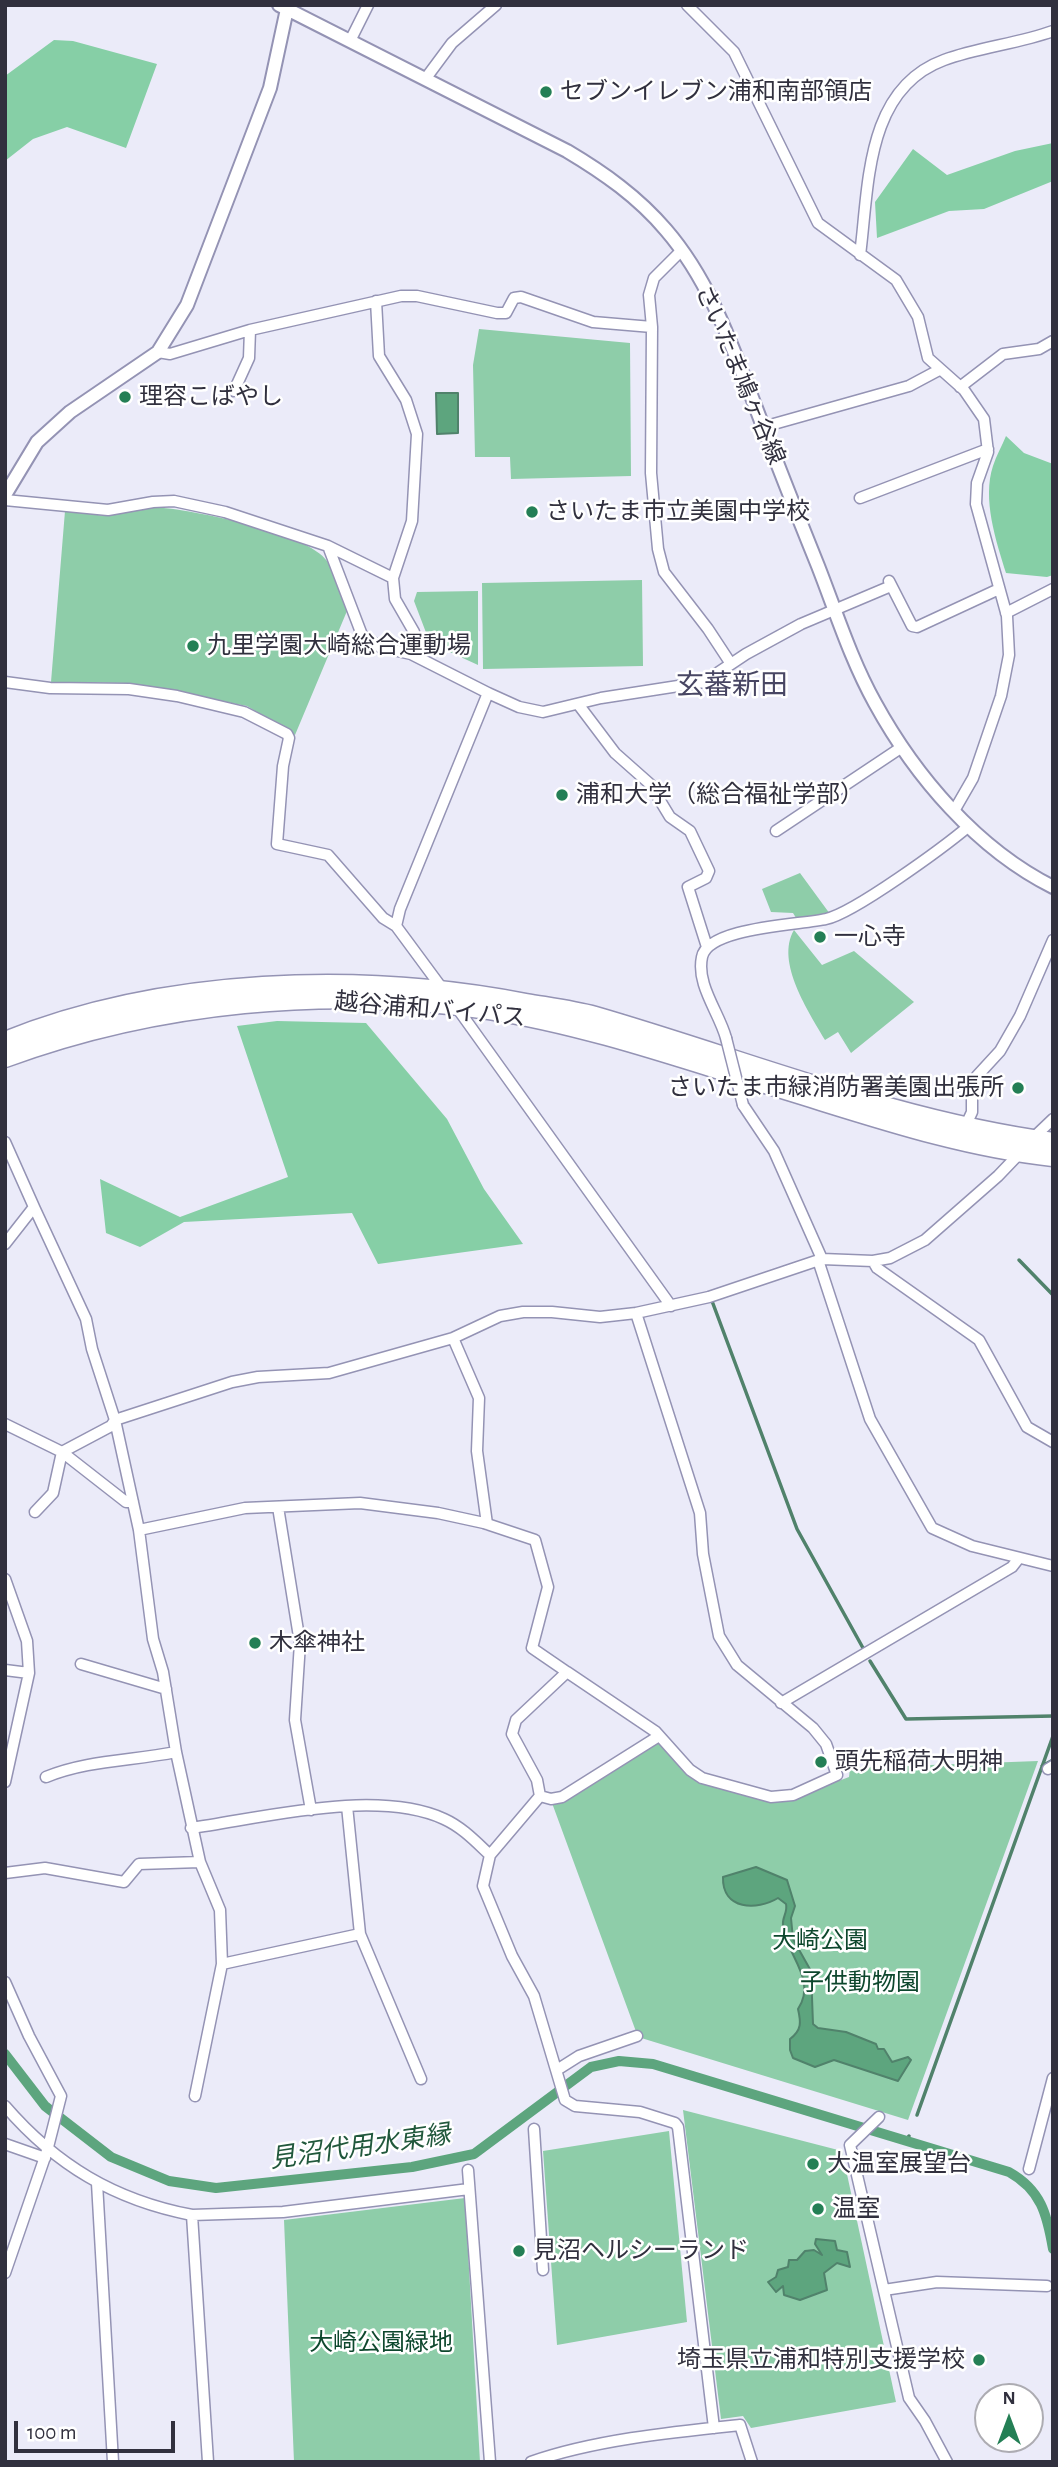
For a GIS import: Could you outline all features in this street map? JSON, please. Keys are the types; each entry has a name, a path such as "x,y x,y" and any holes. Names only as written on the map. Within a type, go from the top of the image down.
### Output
{"highway":[{"name":"越谷浦和バイパス","path":"5,1041 94,1013 221,990 326,983 443,989 592,1016 891,1107 965,1127 1053,1142"},
{"name":"越谷浦和バイパス","path":"5,1058 102,1029 221,1007 308,1000 371,1000 457,1007 545,1021 756,1081 908,1128 1019,1153 1053,1157"}],"main road":[{"name":"さいたま鳩ヶ谷線","path":"285,7 523,127 607,175 644,207 682,250 711,298 834,609 874,701 902,747 954,811 1006,857 1053,887"},
{"path":"5,497 37,442 70,412 158,352 187,305 270,88 285,7"}],"street":[{"path":"350,41 368,5"},
{"path":"426,78 452,43 496,5"},
{"path":"687,5 734,52 818,223 896,280 918,317 928,358 960,387 984,419 988,449 977,483 976,504 1006,613 1009,655 1001,696 973,778 954,811"},
{"path":"860,255 873,149 893,99 928,67 1053,31"},
{"path":"682,250 654,278 649,295 652,327 650,473 664,572 731,664"},
{"path":"158,352 170,354 250,330 376,301 417,296 506,313 514,298 521,297 593,322 652,327"},
{"path":"376,301 379,356 407,400 417,434 412,521 393,578 395,599 414,632 411,654"},
{"path":"234,391 249,358 250,330"},
{"path":"960,387 1003,354 1039,349 1053,341"},
{"path":"763,427 909,386 940,370"},
{"path":"860,498 988,449"},
{"path":"5,497 108,510 174,501 225,512 328,546 393,578"},
{"path":"328,546 362,635 380,648 411,654 519,707 543,712 704,682 801,624 834,609 841,609 890,583 912,626 917,628 999,589"},
{"path":"1006,613 1053,589"},
{"path":"5,682 50,688 129,689 177,696 244,712 287,734 289,738 282,766 277,844 328,855 383,918 396,926 671,1306"},
{"path":"396,926 400,909 488,693"},
{"path":"578,704 615,753 650,784 670,817 690,831 709,871 706,878 688,887 707,947"},
{"path":"776,831 902,747"},
{"path":"969,826 838,917 724,936 707,947 702,956 702,979 726,1038 743,1105 774,1151 820,1260 870,1419 932,1528 972,1546 1053,1566"},
{"path":"965,1127 972,1112 972,1090 977,1076 1000,1051 1020,1016 1053,940"},
{"path":"35,1512 53,1493 62,1452 111,1426 115,1420 232,1382 258,1377 329,1373 453,1338 500,1316 523,1312 600,1317 636,1313 671,1306 820,1260 873,1261 908,1251 925,1240 998,1176 1053,1119"},
{"path":"5,1142 86,1320 92,1349 115,1420 134,1502 153,1639 166,1689 191,1828 200,1862 220,1910 222,1964 195,2096"},
{"path":"5,1244 34,1207"},
{"path":"873,1261 877,1268 979,1340 1027,1427 1053,1442"},
{"path":"139,1530 245,1508 360,1503 386,1505 487,1524 535,1540 548,1587 532,1648 659,1736 690,1770 702,1778 771,1797 793,1795 837,1775 820,1736 737,1665 719,1636 703,1555 698,1505 679,1455 636,1313"},
{"path":"453,1338 479,1398 477,1451 487,1524"},
{"path":"5,1424 62,1452 126,1502 134,1502"},
{"path":"278,1507 300,1643 295,1720 311,1810"},
{"path":"780,1703 1012,1567 1019,1558"},
{"path":"5,1579 27,1641 29,1673 5,1782"},
{"path":"80,1664 166,1689"},
{"path":"5,1670 29,1673"},
{"path":"540,1797 537,1780 512,1734 512,1728 516,1720 567,1672"},
{"path":"540,1797 562,1797 659,1736"},
{"path":"46,1777 92,1763 127,1761 176,1752"},
{"path":"540,1797 490,1855 484,1873 485,1897 534,1996 559,2072 564,2097 575,2106 640,2112 675,2123 678,2127 714,2428"},
{"path":"347,1806 360,1934 421,2079"},
{"path":"191,1828 347,1806 388,1807 443,1818 468,1834 490,1855"},
{"path":"5,1873 45,1868 124,1882 139,1864 200,1862"},
{"path":"222,1964 360,1934"},
{"path":"5,1982 58,2091 58,2109 46,2154 5,2273"},
{"path":"559,2072 579,2056 638,2036"},
{"path":"1030,2169 1053,2078"},
{"path":"5,2106 46,2154"},
{"path":"878,2117 850,2145 909,2398 947,2462"},
{"path":"534,2129 543,2270"},
{"path":"5,2144 46,2154 97,2183 146,2203 192,2215 283,2212 469,2189"},
{"path":"468,2171 490,2462"},
{"path":"97,2183 95,2190 113,2462"},
{"path":"192,2215 208,2462"},
{"path":"884,2290 937,2283 1047,2286"},
{"path":"531,2462 552,2454 740,2425 752,2462"}],"green space":[{"path":"479,329 630,343 631,476 511,479 510,457 475,457 473,365"},
{"name":"九里学園大崎総合運動場","path":"149,507 216,517 272,532 316,551 327,561 347,611 295,735 247,706 127,683 51,682 65,511 106,516"},
{"path":"642,580 643,666 483,669 482,583"},
{"path":"478,591 478,665 430,643 414,601 417,592"},
{"path":"800,873 830,914 798,921 793,913 771,912 762,889"},
{"path":"794,930 822,965 854,951 914,1002 851,1053 838,1032 825,1040 803,1001 791,971 789,943"},
{"name":"大崎公園","path":"653,1743 660,1744 689,1773 794,1798 849,1777 850,1768 1038,1761 908,2120 638,2037 552,1803"},
{"path":"683,2110 842,2151 896,2402 751,2428 743,2416 721,2419"},
{"path":"669,2131 687,2322 557,2345 543,2151"},
{"name":"大崎公園緑地","path":"465,2198 480,2462 294,2462 284,2220"}],"shaded area":[{"path":"54,40 73,41 157,64 126,148 67,127 33,139 5,161 5,76"},
{"path":"1053,143 1053,181 984,209 949,211 877,238 875,202 913,149 947,175 1015,151"},
{"path":"436,393 458,393 458,433 437,434"},
{"path":"1006,436 1024,453 1053,464 1053,575 1047,577 1006,573 998,547 989,492 993,466"},
{"path":"277,1021 366,1023 447,1119 484,1189 523,1244 378,1264 352,1213 184,1222 140,1247 106,1233 100,1179 180,1217 288,1177 237,1026"},
{"path":"756,1867 787,1880 795,1906 791,1918 793,1939 811,1971 813,2024 818,2028 846,2032 876,2044 878,2049 884,2049 892,2062 908,2057 911,2060 898,2081 834,2060 815,2067 793,2058 790,2039 800,2025 798,2009 804,1987 803,1977 785,1936 783,1922 786,1904 778,1898 760,1905 742,1905 734,1902 724,1888 723,1877"},
{"path":"816,2239 835,2241 837,2250 847,2252 850,2267 837,2263 824,2273 827,2290 800,2300 784,2295 783,2286 776,2292 768,2282 776,2277 778,2270 788,2267 789,2260 797,2260 805,2251 814,2250 822,2255 815,2244"}],"waterway":[{"path":"1019,1260 1053,1295"},
{"path":"712,1301 797,1529 863,1648"},
{"path":"870,1661 906,1719 1053,1716"},
{"path":"917,2115 1053,1736"},
{"path":"1042,1766 1053,1760"},
{"name":"見沼代用水東縁","path":"5,2054 45,2106 111,2157 169,2181 216,2188 412,2167 474,2154 591,2067 619,2061 653,2064 1009,2172 1029,2187 1041,2204 1053,2249"},
{"name":"見沼代用水東縁","path":"906,2141 909,2136"}],"place":[{"name":"セブンイレブン浦和南部領店","path":"546,92"},
{"name":"理容こばやし","path":"125,397"},
{"name":"さいたま市立美園中学校","path":"532,512"},
{"name":"九里学園大崎総合運動場","path":"193,646"},
{"name":"浦和大学（総合福祉学部）","path":"562,795"},
{"name":"一心寺","path":"820,937"},
{"name":"さいたま市緑消防署美園出張所","path":"1018,1088"},
{"name":"木傘神社","path":"255,1643"},
{"name":"頭先稲荷大明神","path":"821,1762"},
{"name":"大温室展望台","path":"813,2164"},
{"name":"温室","path":"818,2209"},
{"name":"見沼ヘルシーランド","path":"519,2251"},
{"name":"埼玉県立浦和特別支援学校","path":"979,2360"}],"district":[{"name":"玄蕃新田","path":"732,686"}],"park label":[{"name":"子供動物園","path":"860,1983"}]}
